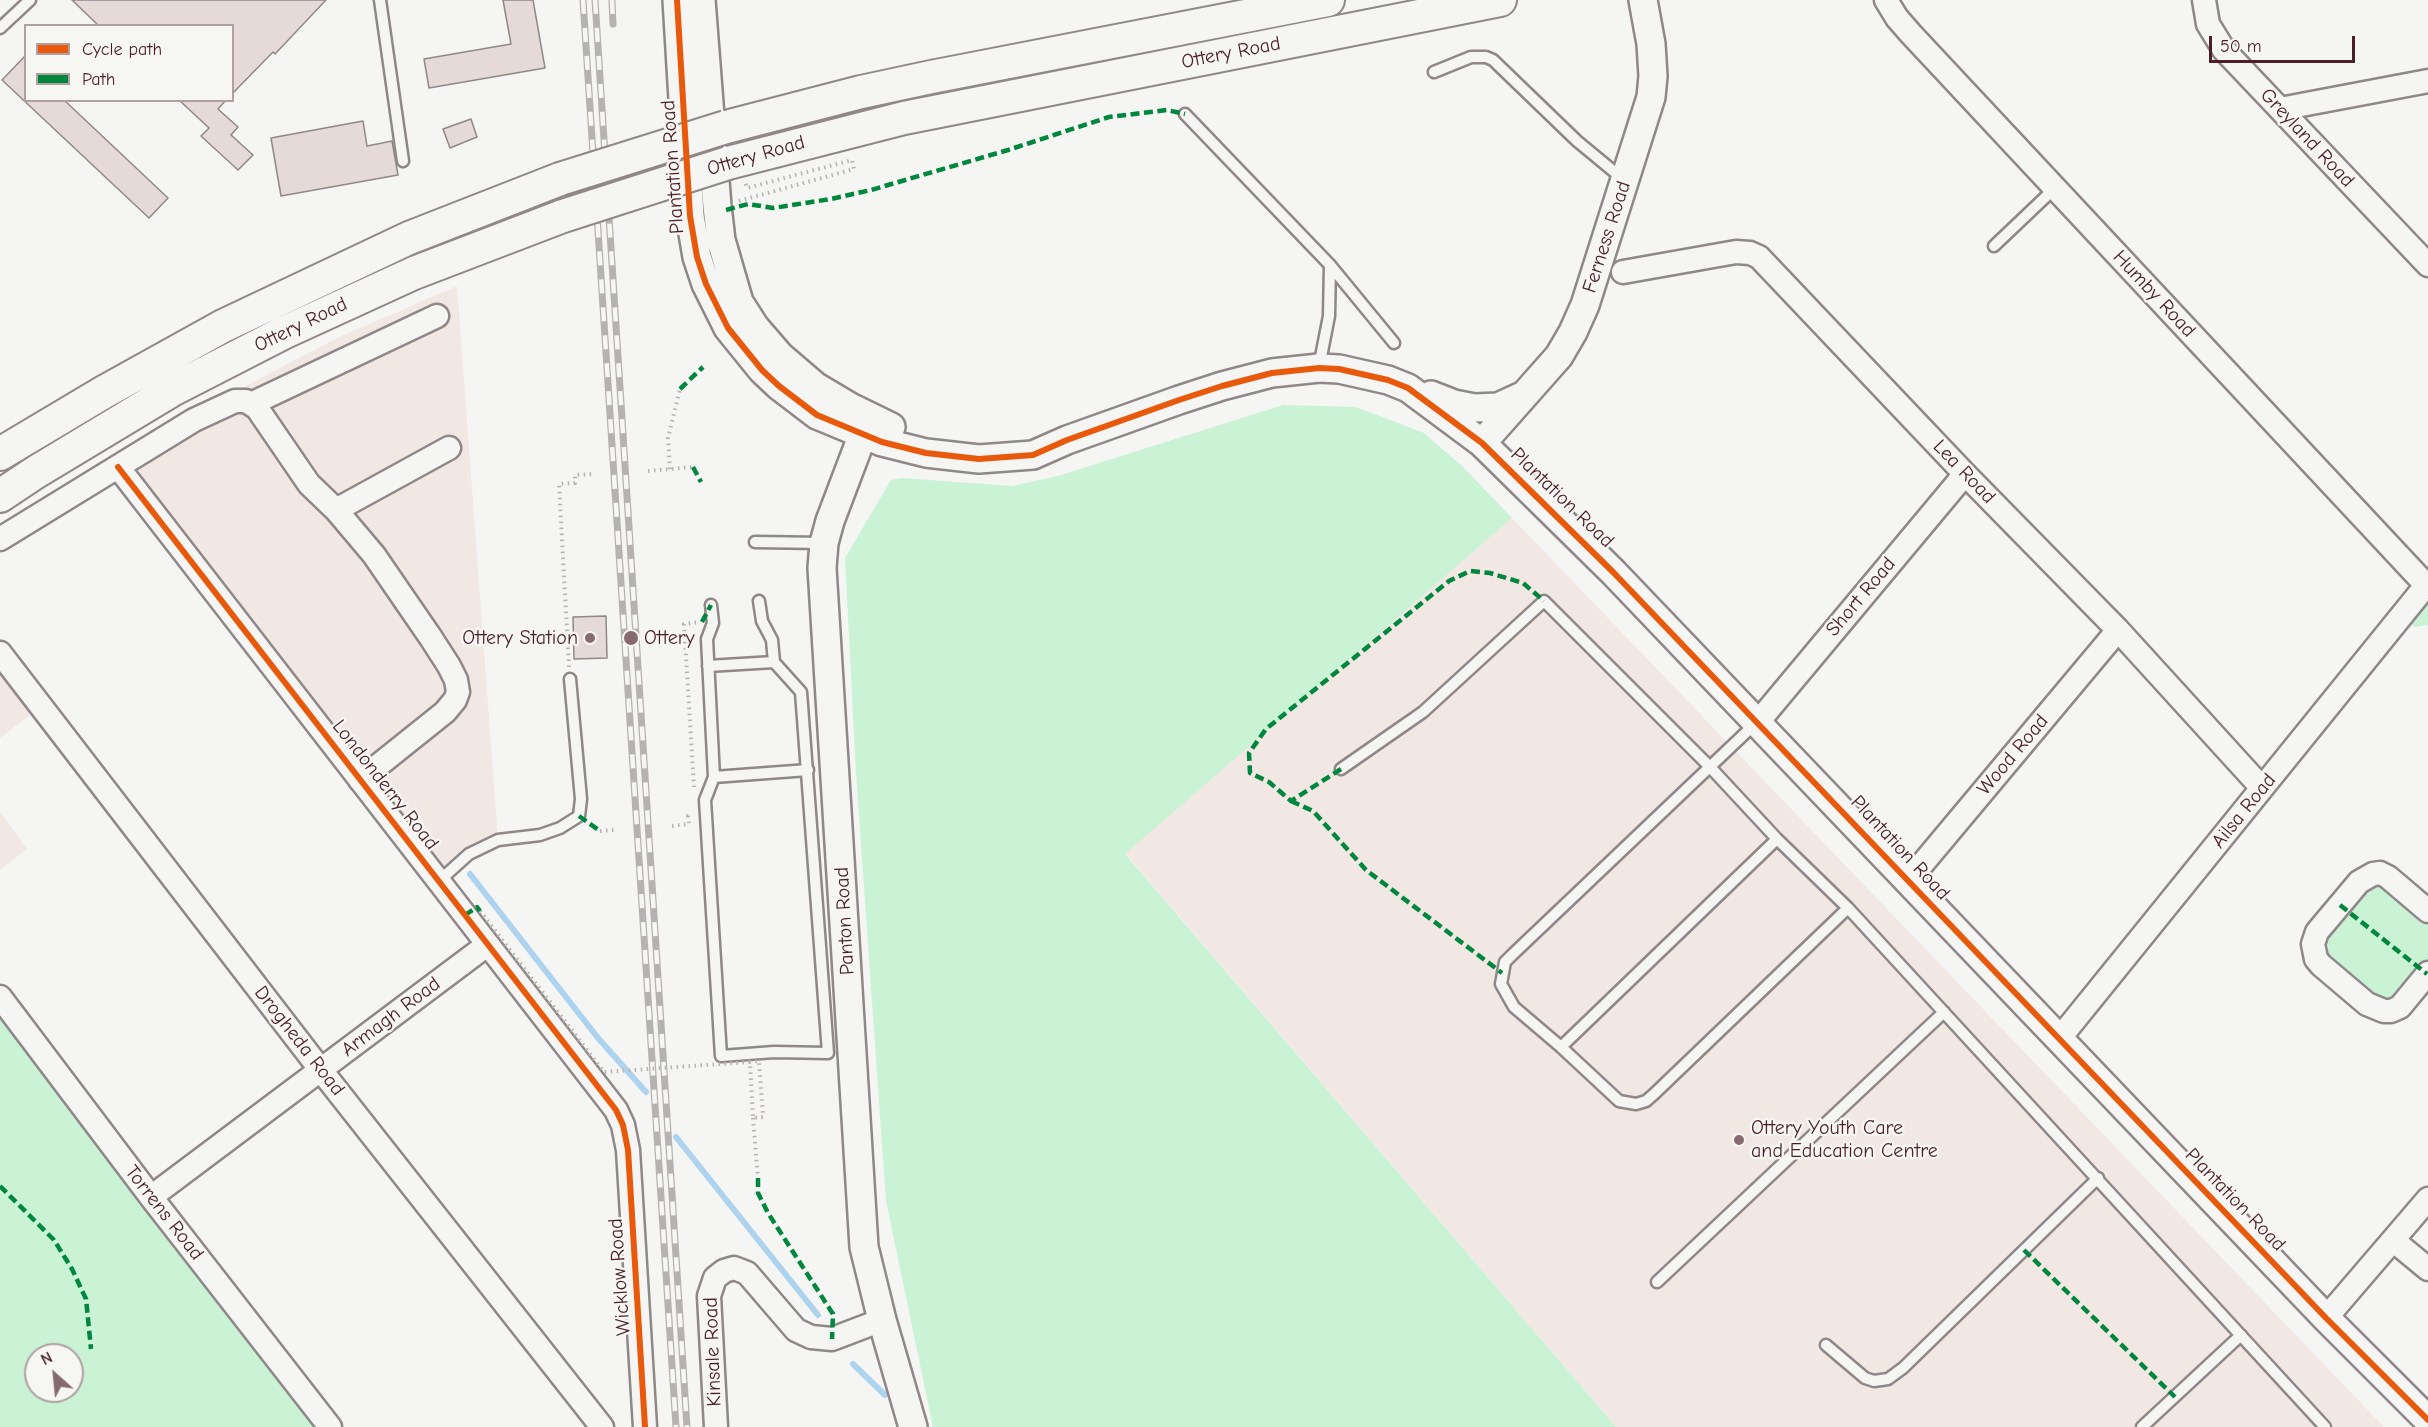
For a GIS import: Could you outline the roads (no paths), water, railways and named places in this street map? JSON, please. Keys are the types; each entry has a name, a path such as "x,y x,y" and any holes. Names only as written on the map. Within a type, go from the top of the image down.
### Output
{"main road":[{"name":"Ottery Road","path":"0,454 104,392 223,326 409,238 560,179 726,127 861,92 1328,0"},
{"name":"Ottery Road","path":"0,496 172,390 284,333 414,273 563,216 736,172 904,118 1500,0"}],"street":[{"name":"Plantation Road","path":"677,0 690,216 697,257 706,284 728,328 762,370 817,415 869,427 981,446 1067,440"},
{"name":"Plantation Road","path":"701,0 721,240 739,302 755,327 780,356 814,386 869,427 882,442 926,453 979,459 1010,458 1033,455 1067,440 1252,377 1319,368 1364,374 1408,388 1482,443 1613,572 2326,1318 2428,1419"},
{"name":"Ferness Road","path":"1482,443 1558,356 1573,332 1585,305 1646,117 1653,76 1651,44 1643,0"},
{"name":"Humby Road","path":"1886,0 1897,18 2427,584"},
{"name":"Greyland Road","path":"2204,0 2208,24 2218,41 2428,265"},
{"path":"2280,109 2428,81"},
{"name":"Lea Road","path":"1623,272 1736,252 1750,253 1760,257 1965,474 2118,630 2262,788"},
{"path":"251,404 437,316"},
{"path":"1408,388 1454,404 1474,408 1508,405 1528,392"},
{"path":"0,539 194,420 241,400 257,408 309,484 336,510 374,555 431,638 456,680 458,692 446,712 360,780"},
{"name":"Panton Road","path":"869,427 824,543 822,568 845,912 862,1228 869,1270 882,1320 914,1427"},
{"path":"336,510 449,448"},
{"path":"845,485 876,461 902,454 926,453"},
{"name":"Londonderry Road","path":"118,467 604,1093 623,1125"},
{"name":"Short Road","path":"1758,722 1965,474"},
{"name":"Ailsa Road","path":"2058,1039 2427,584"},
{"name":"Wood Road","path":"1908,881 2118,630"},
{"name":"Drogheda Road","path":"0,653 320,1069 602,1427"},
{"path":"2428,911 2388,877 2380,873 2373,874 2359,882 2317,932 2313,944 2316,959 2321,965 2367,1004 2384,1011 2400,1007 2428,974"},
{"name":"Armagh Road","path":"151,1197 487,945"},
{"name":"Torrens Road","path":"0,997 151,1197 330,1427"},
{"name":"Wicklow Road","path":"623,1125 628,1150 645,1427"},
{"path":"2326,1318 2428,1199"},
{"path":"2394,1241 2428,1269"},
{"name":"Kinsale Road","path":"716,1427 709,1296 715,1278 724,1271 734,1268 747,1273 796,1330 811,1337 832,1339 882,1320"}],"lane":[{"path":"0,28 30,0"},
{"path":"380,0 403,161"},
{"path":"1434,72 1471,57 1486,57 1493,60 1577,141 1625,181"},
{"path":"1185,114 1330,264 1394,343"},
{"path":"1994,246 2055,188"},
{"path":"1319,368 1329,316 1330,264"},
{"path":"755,542 824,543"},
{"path":"711,605 713,622 707,639 714,777 705,800 721,1056 774,1052 828,1053 801,692 774,662 772,640 762,621 759,601"},
{"path":"1341,769 1423,712 1544,601 1710,767 1777,839 1848,908 2325,1427"},
{"path":"708,666 774,662"},
{"path":"439,881 469,855 498,840 540,835 560,828 579,816 581,800 570,679"},
{"path":"1758,722 1505,962 1501,984 1507,998 1619,1101 1629,1105 1646,1101 1848,908"},
{"path":"714,777 808,770"},
{"path":"1561,1047 1777,839"},
{"path":"1657,1282 1944,1012"},
{"path":"1826,1345 1865,1378 1874,1381 1888,1379 1903,1368 2098,1178"},
{"path":"2142,1427 2241,1335"}],"waterway":[{"path":"470,874 598,1038 646,1092"},
{"path":"676,1137 818,1315"},
{"path":"853,1364 885,1395"}],"railway":[{"path":"583,0 676,1427"},
{"path":"595,0 687,1427"},
{"path":"612,0 613,24"}],"place":[{"name":"Ottery Station","path":"590,638"},
{"name":"Ottery","path":"631,638"},
{"name":"Ottery Youth Care and Education Centre","path":"1739,1140"}]}
